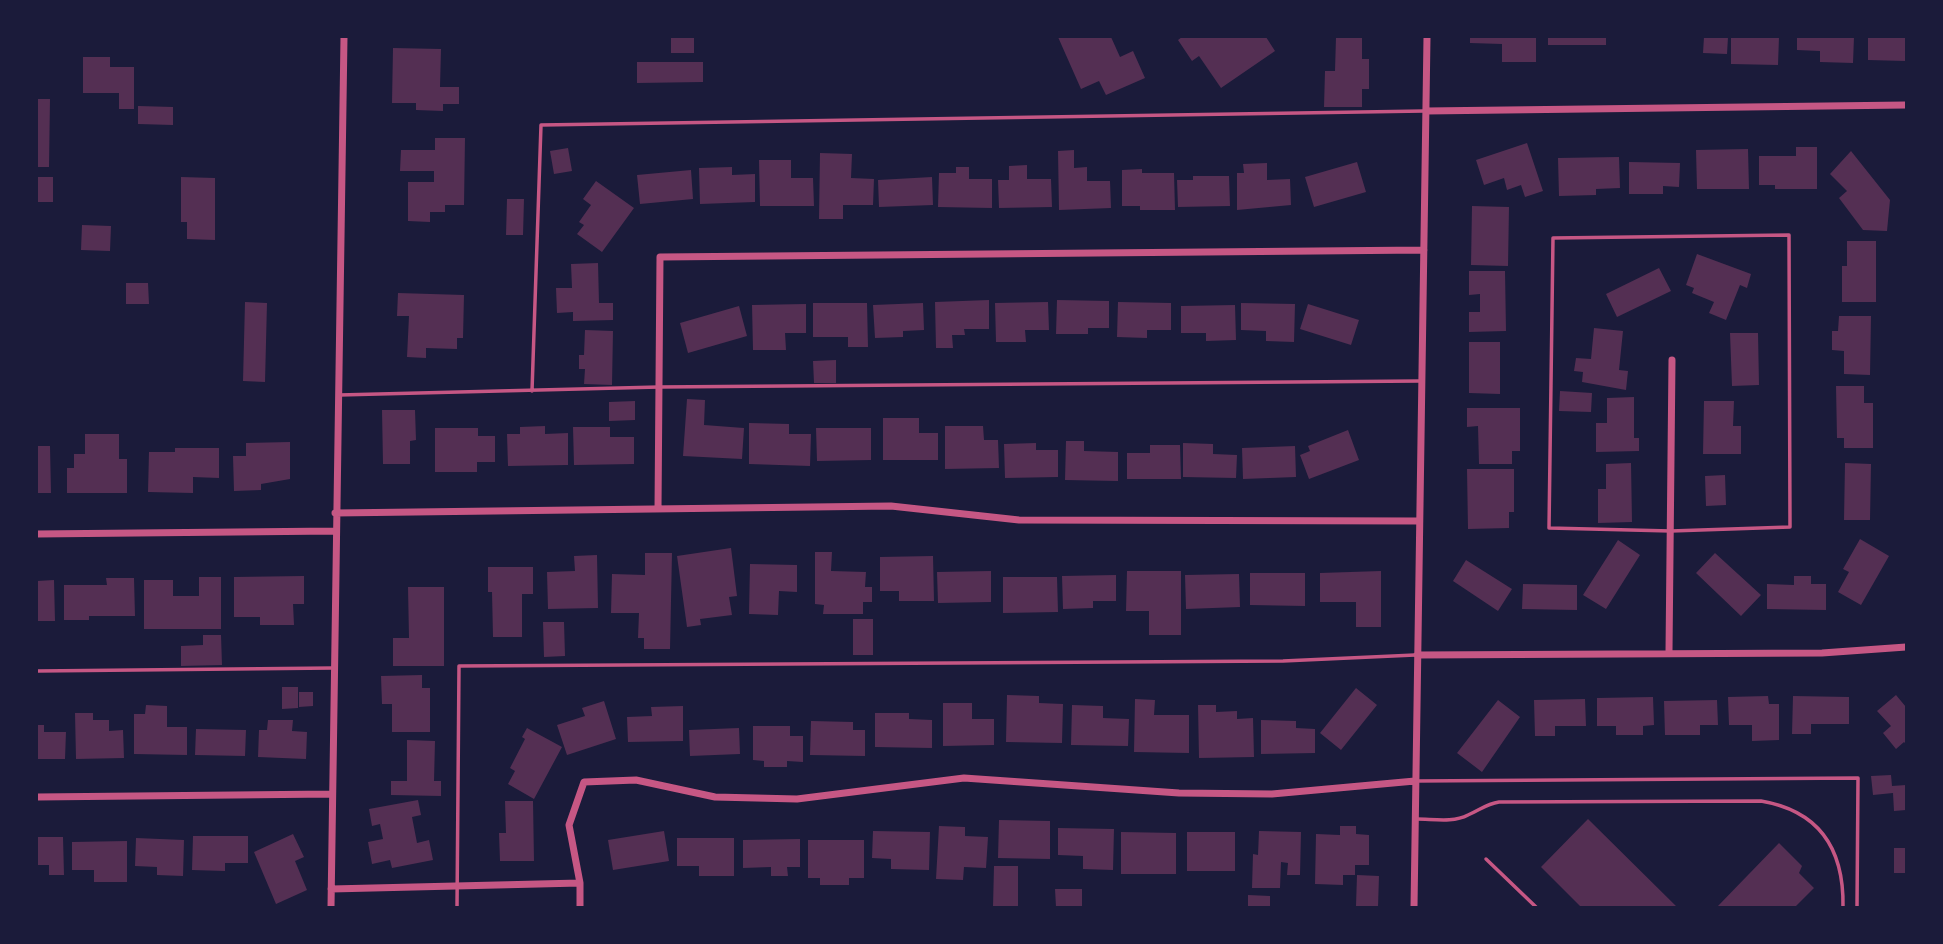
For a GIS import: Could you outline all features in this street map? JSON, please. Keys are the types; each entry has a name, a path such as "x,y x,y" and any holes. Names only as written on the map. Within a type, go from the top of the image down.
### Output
{"street":[{"path":"331,907 344,37"},
{"path":"1413,907 1427,37"},
{"path":"1426,111 1906,105"},
{"path":"659,509 660,257 1424,250"},
{"path":"1669,652 1672,360"},
{"path":"335,513 891,506 1019,520 1419,521"},
{"path":"37,534 335,531"},
{"path":"1417,655 1822,653 1906,647"},
{"path":"580,907 580,883 569,825 584,782 636,780 715,797 797,799 964,778 1180,793 1272,794 1415,781"},
{"path":"37,797 332,794"},
{"path":"331,888 580,883"}],"lane":[{"path":"532,391 541,125 1426,111"},
{"path":"1789,234 1790,527 1671,531 1549,528 1553,238 1789,234"},
{"path":"337,395 659,387 1422,381"},
{"path":"457,907 460,666 1283,661 1417,655"},
{"path":"37,671 333,668"},
{"path":"1415,781 1858,778 1857,907"},
{"path":"1415,819 1454,820 1469,815 1486,804 1499,802 1761,801 1779,804 1817,825 1827,839 1842,877 1843,907"},
{"path":"1486,859 1536,907"}],"building":[{"path":"671,37 694,37 694,53 671,53"},
{"path":"1058,37 1111,37 1120,57 1133,51 1145,78 1106,95 1099,81 1081,89"},
{"path":"1182,37 1266,37 1275,51 1221,88 1199,56 1192,61 1178,40"},
{"path":"1336,37 1362,37 1362,59 1369,59 1369,89 1362,89 1362,107 1324,107 1325,71 1335,71"},
{"path":"1470,37 1536,37 1536,62 1502,62 1502,44 1470,43"},
{"path":"1548,37 1606,37 1606,45 1548,45"},
{"path":"1704,37 1728,37 1727,54 1703,53"},
{"path":"1731,37 1779,37 1778,65 1731,64"},
{"path":"1797,37 1854,37 1853,63 1820,62 1820,51 1797,50"},
{"path":"1868,37 1906,37 1906,61 1868,60"},
{"path":"393,48 441,49 440,87 459,87 459,104 443,104 443,111 416,110 416,103 392,103"},
{"path":"83,57 110,57 110,67 134,67 134,109 119,109 119,93 83,93"},
{"path":"637,62 703,62 703,82 637,83"},
{"path":"37,99 50,99 49,167 37,167"},
{"path":"138,106 173,107 173,125 138,124"},
{"path":"435,138 465,138 464,205 445,205 445,212 430,212 430,222 408,221 408,182 434,182 434,171 400,171 401,150 435,150"},
{"path":"1527,143 1543,191 1525,197 1521,185 1507,190 1504,178 1484,185 1476,160"},
{"path":"1796,147 1817,147 1817,189 1775,189 1775,185 1759,185 1759,156 1796,156"},
{"path":"568,148 572,171 554,174 550,151"},
{"path":"1748,149 1749,189 1697,189 1696,150"},
{"path":"1074,150 1074,168 1087,167 1087,181 1110,181 1111,208 1059,210 1058,151"},
{"path":"1851,151 1890,200 1887,231 1863,230 1839,198 1847,191 1830,174"},
{"path":"820,153 852,154 851,178 874,179 873,205 843,205 843,219 819,219"},
{"path":"1619,157 1620,188 1596,189 1596,195 1559,196 1558,158"},
{"path":"759,160 791,160 791,178 813,178 814,206 760,206"},
{"path":"1357,162 1366,192 1314,207 1305,177"},
{"path":"1629,162 1680,163 1679,187 1663,186 1663,194 1629,194"},
{"path":"1267,163 1267,180 1290,179 1291,205 1237,210 1237,173 1244,173 1243,164"},
{"path":"1027,165 1027,179 1051,179 1052,207 999,208 998,180 1009,180 1009,166"},
{"path":"732,167 732,175 755,174 755,202 700,204 699,168"},
{"path":"956,167 969,167 969,179 992,179 992,208 938,207 939,173 956,173"},
{"path":"1142,169 1142,173 1174,173 1175,210 1140,210 1140,206 1122,206 1122,170"},
{"path":"691,170 693,199 640,204 637,175"},
{"path":"1193,176 1229,176 1230,206 1178,207 1177,180 1193,180"},
{"path":"37,177 53,177 53,202 37,202"},
{"path":"181,177 215,178 215,240 187,239 187,222 181,222"},
{"path":"932,177 933,205 879,207 878,180"},
{"path":"596,181 634,208 602,252 577,234 584,225 579,222 591,205 583,199"},
{"path":"507,199 524,199 523,235 506,235"},
{"path":"1472,206 1509,207 1508,266 1471,265"},
{"path":"82,225 111,226 110,251 81,250"},
{"path":"1847,241 1876,241 1876,302 1842,302 1842,266 1847,266"},
{"path":"1697,254 1751,274 1747,288 1740,285 1726,320 1709,313 1714,302 1692,293 1694,288 1686,285"},
{"path":"598,263 599,303 613,303 613,320 573,321 573,312 557,313 556,288 572,288 571,264"},
{"path":"1659,268 1671,291 1617,317 1606,294"},
{"path":"1469,271 1505,271 1506,331 1469,332 1469,312 1480,312 1480,294 1469,295"},
{"path":"126,283 148,283 149,304 126,304"},
{"path":"398,293 464,295 463,338 457,338 457,349 426,348 426,358 407,357 409,316 397,316"},
{"path":"989,300 989,329 964,329 965,335 952,335 953,348 936,348 935,302"},
{"path":"1057,300 1109,301 1109,328 1088,328 1088,334 1056,334"},
{"path":"245,302 267,303 265,382 243,381"},
{"path":"1048,302 1049,330 1025,330 1026,342 996,342 995,303"},
{"path":"1118,302 1171,303 1171,330 1147,330 1147,338 1117,337"},
{"path":"813,303 867,303 868,347 848,347 848,337 813,337"},
{"path":"923,303 924,330 903,331 903,337 875,338 873,305"},
{"path":"1241,303 1295,304 1294,342 1266,341 1266,331 1241,330"},
{"path":"806,304 806,333 785,333 786,350 753,350 752,305"},
{"path":"1308,304 1359,320 1351,345 1300,329"},
{"path":"1235,305 1236,340 1206,341 1206,333 1181,333 1181,306"},
{"path":"739,306 747,336 688,353 680,323"},
{"path":"1839,316 1871,316 1870,375 1844,374 1844,351 1832,350 1832,331 1838,331"},
{"path":"1594,328 1623,331 1619,370 1628,371 1626,390 1582,382 1583,372 1574,371 1576,358 1591,359"},
{"path":"585,330 613,331 612,385 584,384 585,369 579,369 579,355 584,355"},
{"path":"1730,333 1758,333 1759,385 1732,386"},
{"path":"1469,342 1500,342 1500,394 1469,393"},
{"path":"836,360 836,383 814,383 813,361"},
{"path":"1836,386 1864,386 1864,403 1873,403 1873,448 1844,448 1844,438 1837,438"},
{"path":"1560,391 1592,393 1591,412 1559,411"},
{"path":"1634,397 1634,438 1639,438 1639,451 1596,452 1596,423 1607,423 1607,398"},
{"path":"687,399 705,400 704,425 744,428 742,459 683,456"},
{"path":"635,401 635,420 609,421 609,402"},
{"path":"1704,401 1734,401 1733,426 1741,426 1741,454 1703,454"},
{"path":"1467,408 1520,408 1520,451 1512,451 1512,464 1479,464 1478,426 1467,427"},
{"path":"382,410 415,410 416,440 410,441 410,464 383,464"},
{"path":"883,418 919,418 919,433 938,433 938,460 883,460"},
{"path":"749,423 789,424 789,434 811,434 810,466 749,464"},
{"path":"545,426 545,434 568,433 568,465 508,466 507,434 520,434 520,427"},
{"path":"945,426 983,426 984,440 998,440 999,468 945,469"},
{"path":"573,427 610,427 610,437 634,437 634,464 574,465"},
{"path":"435,428 478,428 478,436 495,436 495,462 477,462 477,472 435,472"},
{"path":"816,428 871,428 871,460 817,461"},
{"path":"1348,430 1359,460 1309,479 1300,455 1310,451 1308,446"},
{"path":"85,434 119,434 119,459 127,459 127,493 67,493 67,468 74,468 74,454 85,454"},
{"path":"1066,441 1084,441 1084,451 1118,452 1118,481 1065,480"},
{"path":"290,442 290,479 261,484 261,490 234,491 233,456 246,456 246,443"},
{"path":"1036,443 1036,450 1058,450 1058,477 1005,478 1004,444"},
{"path":"1183,443 1213,444 1213,454 1237,455 1236,478 1183,477"},
{"path":"1150,445 1180,445 1181,479 1127,479 1127,453 1150,453"},
{"path":"37,446 50,446 51,493 37,493"},
{"path":"1295,446 1296,477 1243,479 1242,448"},
{"path":"175,448 219,448 219,478 193,477 193,493 148,492 149,452 175,452"},
{"path":"1631,463 1632,522 1598,523 1598,489 1606,489 1606,464"},
{"path":"1845,463 1871,464 1870,520 1844,520"},
{"path":"1467,469 1514,469 1514,512 1509,512 1509,528 1468,529"},
{"path":"1725,475 1726,505 1706,506 1705,476"},
{"path":"1860,539 1889,556 1861,605 1838,592 1849,572 1843,569"},
{"path":"1618,540 1640,555 1606,609 1583,595"},
{"path":"731,548 737,596 729,597 732,615 700,619 701,625 687,627 677,556"},
{"path":"815,552 832,552 831,571 866,572 865,587 872,587 872,602 863,602 863,614 823,614 824,605 815,604"},
{"path":"645,553 672,553 670,649 644,649 644,638 638,638 639,613 611,613 612,574 645,575"},
{"path":"1715,553 1761,595 1741,616 1696,573"},
{"path":"597,555 598,608 548,609 547,572 575,571 574,556"},
{"path":"933,556 934,601 899,601 899,591 880,591 880,557"},
{"path":"1466,560 1512,589 1498,611 1453,581"},
{"path":"750,564 797,565 797,592 779,591 778,615 749,614"},
{"path":"488,567 533,567 533,594 522,594 522,637 493,637 492,592 488,592"},
{"path":"991,571 991,602 938,603 937,572"},
{"path":"1127,571 1181,571 1181,635 1149,635 1149,611 1126,611"},
{"path":"1381,571 1381,627 1356,627 1356,602 1320,602 1320,573"},
{"path":"1250,573 1305,573 1305,606 1250,605"},
{"path":"1239,574 1240,607 1186,609 1185,575"},
{"path":"1116,575 1116,601 1093,601 1093,608 1063,609 1062,576"},
{"path":"304,576 304,604 293,604 294,625 260,625 260,617 234,617 234,577"},
{"path":"1794,576 1811,576 1811,584 1826,584 1826,610 1767,609 1767,584 1794,585"},
{"path":"199,577 221,577 221,629 144,629 144,580 173,580 173,596 199,596"},
{"path":"1003,577 1057,577 1058,612 1003,613"},
{"path":"106,578 134,578 135,616 89,616 89,620 64,620 64,585 107,585"},
{"path":"54,580 55,621 37,621 37,581"},
{"path":"1523,584 1577,585 1577,610 1522,609"},
{"path":"408,587 444,587 444,666 393,666 393,638 409,638"},
{"path":"853,619 873,619 873,655 853,655"},
{"path":"543,622 564,622 565,656 544,657"},
{"path":"203,635 221,635 222,665 181,666 181,646 203,645"},
{"path":"422,675 422,688 430,688 430,732 392,732 392,704 382,704 381,676"},
{"path":"282,687 298,687 298,708 282,709"},
{"path":"1356,688 1377,705 1341,750 1320,733"},
{"path":"299,692 313,692 313,706 299,707"},
{"path":"1007,695 1039,696 1039,703 1063,704 1062,743 1006,742"},
{"path":"1896,695 1906,707 1906,744 1904,742 1896,749 1883,733 1891,726 1877,711"},
{"path":"1768,696 1769,704 1779,704 1779,740 1752,741 1752,725 1729,725 1728,697"},
{"path":"1793,696 1849,697 1849,724 1811,724 1811,734 1792,734"},
{"path":"1653,697 1654,725 1643,726 1643,735 1616,735 1616,726 1597,726 1597,698"},
{"path":"1135,699 1155,700 1154,715 1189,715 1189,753 1134,752"},
{"path":"1585,699 1586,726 1555,726 1555,736 1535,736 1534,700"},
{"path":"1498,700 1520,717 1482,772 1457,753"},
{"path":"1717,700 1718,725 1700,725 1700,735 1665,735 1664,701"},
{"path":"604,701 616,739 567,755 557,725 585,716 582,708"},
{"path":"943,703 972,703 972,719 994,719 994,745 943,746"},
{"path":"146,705 167,706 167,727 187,727 187,755 134,754 134,714 145,714"},
{"path":"1072,705 1103,706 1103,718 1129,719 1128,746 1071,745"},
{"path":"1198,705 1216,705 1216,712 1237,711 1237,719 1253,718 1254,757 1199,758"},
{"path":"683,706 683,741 628,742 627,717 652,716 651,707"},
{"path":"75,713 93,713 93,720 109,720 109,731 123,730 124,758 76,759"},
{"path":"875,713 909,713 909,719 932,720 932,748 875,747"},
{"path":"268,720 293,720 292,731 307,732 306,759 258,757 259,730 267,730"},
{"path":"1261,720 1296,721 1296,728 1315,729 1315,753 1261,754"},
{"path":"811,721 853,722 853,730 865,730 865,756 810,755"},
{"path":"37,725 44,725 44,732 66,732 65,759 37,759"},
{"path":"753,726 790,726 790,736 803,736 803,762 787,761 787,767 764,767 764,761 753,760"},
{"path":"527,728 562,747 534,799 508,784 515,771 510,768 525,739 522,737"},
{"path":"739,728 740,754 690,756 689,730"},
{"path":"196,729 246,730 245,756 195,755"},
{"path":"407,740 435,741 434,781 441,781 441,796 391,795 391,781 407,781"},
{"path":"1891,775 1892,786 1906,785 1906,810 1894,811 1893,793 1873,795 1871,776"},
{"path":"418,800 421,815 412,817 417,843 429,840 433,860 392,868 390,860 372,864 368,842 383,839 380,824 372,826 369,809"},
{"path":"505,801 533,801 534,861 500,861 499,833 506,833"},
{"path":"1588,819 1677,907 1581,907 1541,867"},
{"path":"999,820 1050,821 1050,859 998,858"},
{"path":"939,826 965,827 965,836 988,837 986,868 964,867 963,880 936,879"},
{"path":"1340,826 1356,826 1356,834 1369,835 1369,865 1355,865 1355,875 1343,875 1343,885 1315,884 1316,834 1340,835"},
{"path":"1058,828 1114,829 1113,870 1083,869 1083,856 1058,855"},
{"path":"664,831 669,861 613,870 608,840"},
{"path":"873,831 930,832 929,870 891,869 891,859 872,858"},
{"path":"1259,831 1301,832 1300,875 1287,875 1288,863 1281,862 1280,888 1252,888 1253,854 1258,855"},
{"path":"1121,832 1176,833 1176,874 1121,874"},
{"path":"1187,832 1235,832 1235,871 1187,871"},
{"path":"293,834 304,857 295,861 307,890 276,904 254,852"},
{"path":"193,836 248,836 248,863 225,863 225,871 192,870"},
{"path":"37,837 63,837 64,875 49,875 49,865 37,865"},
{"path":"136,838 184,840 183,876 157,875 157,867 135,866"},
{"path":"677,838 734,838 734,876 699,876 699,866 677,866"},
{"path":"800,839 800,867 787,867 788,876 771,876 771,867 743,868 743,840"},
{"path":"808,840 864,840 864,878 849,878 849,885 820,885 820,878 808,878"},
{"path":"127,841 127,882 94,882 94,870 72,870 72,842"},
{"path":"1779,843 1802,866 1799,873 1814,888 1795,907 1717,907"},
{"path":"1894,848 1906,848 1906,873 1894,873"},
{"path":"994,866 1018,866 1018,907 993,907"},
{"path":"1357,875 1379,876 1378,907 1356,906"},
{"path":"1055,889 1082,889 1082,907 1056,907"},
{"path":"1248,895 1270,896 1270,907 1248,907"}]}
